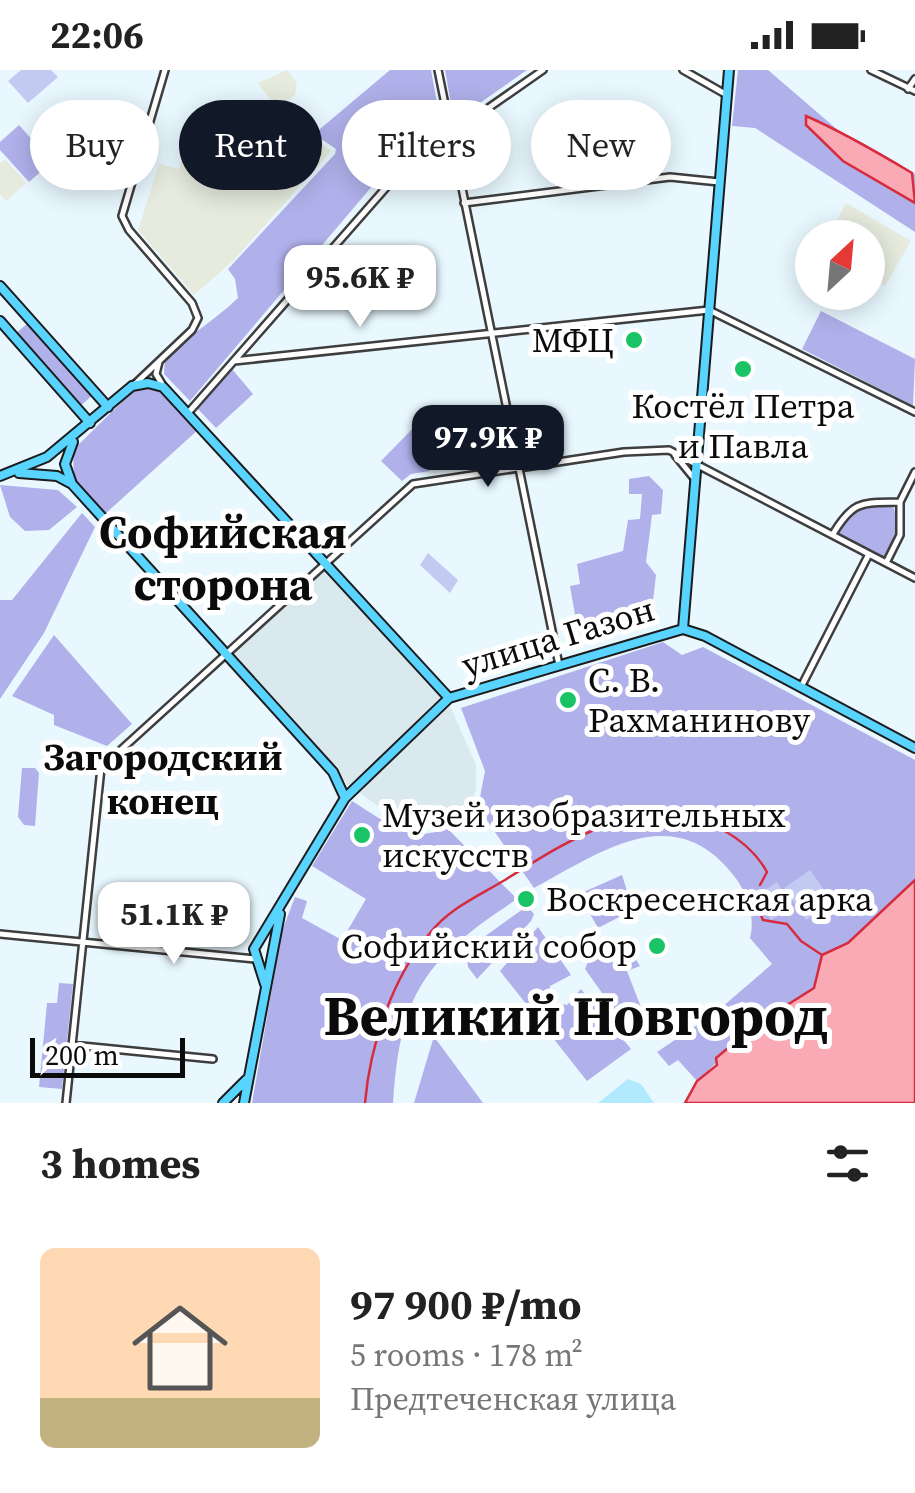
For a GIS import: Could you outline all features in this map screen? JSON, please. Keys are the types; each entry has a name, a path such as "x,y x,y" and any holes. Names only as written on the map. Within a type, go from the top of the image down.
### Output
{"main road":[{"path":"728,70 683,629 705,636 915,748"},
{"path":"0,286 108,407"},
{"path":"0,321 90,423"},
{"path":"0,476 48,457 132,386 148,383 163,387 450,698 345,798 255,948 266,984"},
{"path":"72,484 65,457 78,434"},
{"path":"12,473 50,475 72,484 333,772 348,782 360,782"},
{"name":"улица Газон","path":"450,698 683,629"},
{"path":"333,772 345,798"},
{"path":"244,1103 283,905"},
{"path":"255,948 267,944 272,955"},
{"path":"257,961 272,955"},
{"path":"223,1103 232,1099 248,1076"}],"street":[{"path":"132,386 195,325 198,312 126,226 122,214 166,70"},
{"path":"438,70 444,100"},
{"path":"498,100 543,70"},
{"path":"683,70 726,95"},
{"path":"871,70 911,90 915,79"},
{"path":"464,203 670,177 719,182"},
{"path":"188,413 384,190"},
{"path":"461,190 559,665"},
{"path":"234,361 710,310 915,412"},
{"path":"160,360 156,374 163,387"},
{"path":"669,450 695,480"},
{"path":"66,1103 100,768 413,484 669,450 915,578"},
{"path":"886,563 900,535 900,502 915,472"},
{"path":"833,535 860,504 875,500 900,502"},
{"path":"801,687 869,554"},
{"path":"0,934 244,955 257,961"},
{"path":"244,955 255,948"},
{"path":"72,1045 213,1058"}],"shaded area":[{"path":"21,70 51,70 58,77 28,103 8,81"},
{"path":"287,70 297,83 295,95 289,100 271,100 258,83"},
{"path":"390,70 431,70 436,100 354,100"},
{"path":"445,70 527,70 484,100 450,100"},
{"path":"738,70 768,70 839,131 915,174 915,232 755,128 732,126"},
{"path":"342,110 342,190 369,190 190,401 164,374 165,358 238,298 235,279 228,269 302,190 322,190 322,168 336,149 322,139 322,127"},
{"path":"806,116 912,173 915,203 843,161 806,125"},
{"path":"19,125 30,137 29,182 0,150 0,142"},
{"path":"322,144 331,151 322,161"},
{"path":"5,159 26,183 6,201 0,194 0,163"},
{"path":"159,164 179,169 179,190 296,190 233,261 194,295 138,230 151,190 159,190"},
{"path":"846,203 875,220 837,220"},
{"path":"885,226 911,241 885,286"},
{"path":"821,311 915,359 913,406 802,349"},
{"path":"29,322 93,395 79,407 14,335"},
{"path":"232,369 253,394 216,428 197,408"},
{"path":"135,389 162,391 199,429 105,514 74,479 73,450"},
{"path":"419,422 430,471 411,474 402,481 381,461"},
{"path":"649,476 663,490 661,514 652,515 646,562 656,575 653,601 577,626 570,586 580,584 577,564 623,551 628,520 640,519 642,494 629,494 629,479"},
{"path":"0,485 58,490 77,507 49,530 25,531 10,517"},
{"path":"880,504 894,508 899,528 884,557 838,533 856,510"},
{"path":"82,513 95,527 44,633 0,699 0,600 12,600"},
{"path":"428,553 458,580 450,593 420,565"},
{"path":"325,568 446,697 476,765 476,790 467,810 450,821 424,828 395,817 349,786 230,653"},
{"path":"54,635 132,724 107,746 54,725 54,715 12,696"},
{"path":"663,642 682,655 703,647 915,760 915,880 848,943 822,955 814,988 757,1024 697,1081 678,1060 669,1066 657,1052 715,1013 772,964 750,938 751,915 739,883 711,853 687,840 662,836 611,848 534,888 478,808 485,771 461,708"},
{"path":"22,768 35,768 39,773 35,826 24,825 18,817"},
{"path":"352,801 409,832 421,834 447,828 517,899 460,940 424,981 403,1032 393,1103 252,1103 282,931 295,897 307,901 302,918 342,940 366,899 312,866"},
{"path":"810,870 832,901 806,920 784,888"},
{"path":"622,875 633,910 598,928 579,894"},
{"path":"915,880 915,1103 685,1103 697,1081 717,1065 716,1058 757,1024 814,988 822,955 848,943"},
{"path":"777,882 792,906 771,920 756,896"},
{"path":"527,906 534,914 531,921 477,979 468,967 466,950"},
{"path":"538,927 571,975 550,986 550,1002 567,1005 581,989 631,1049 587,1081 500,971"},
{"path":"626,944 640,966 627,971 644,1015 629,1031 585,969 588,962"},
{"path":"59,983 73,984 62,1089 39,1087 47,1003 57,1003"},
{"path":"435,1038 483,1103 414,1103"}],"sand":[{"path":"628,1079 641,1084 654,1103 598,1103"}],"waterway":[{"path":"365,1103 385,1013 417,951 455,909 556,849 583,835 639,816 696,818 730,834 753,853 767,872 760,885"},
{"path":"758,908 763,920 787,924 801,941 822,955"}],"place":[{"name":"МФЦ","path":"634,340"},
{"name":"Костёл Петра и Павла","path":"743,369"},
{"name":"С. В. Рахманинову","path":"568,700"},
{"name":"Музей изобразительных искусств","path":"362,835"},
{"name":"Воскресенская арка","path":"526,899"},
{"name":"Софийский собор","path":"657,946"}],"district":[{"name":"Софийская сторона","path":"223,558"},
{"name":"Загородский конец","path":"163,779"},
{"name":"Великий Новгород","path":"576,1015"}]}
